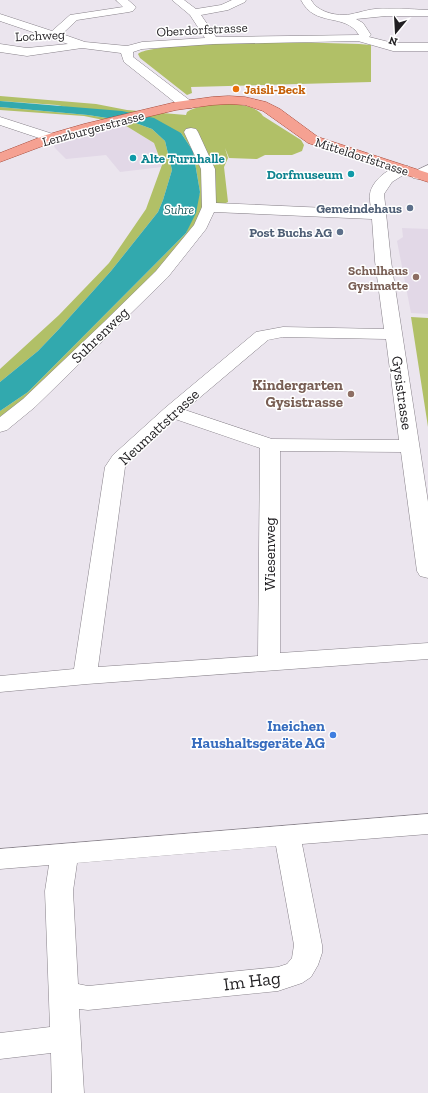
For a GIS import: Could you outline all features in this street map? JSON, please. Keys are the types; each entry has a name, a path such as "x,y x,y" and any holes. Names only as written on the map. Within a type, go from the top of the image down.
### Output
{"main road":[{"name":"Mitteldorfstrasse","path":"187,104 225,100 248,101 262,105 269,108 313,140 403,169 425,174"},
{"name":"Lenzburgerstrasse","path":"0,158 51,138 187,104"}],"street":[{"path":"52,35 57,33 74,17 129,9 130,7 121,0"},
{"path":"177,0 194,13 213,41"},
{"path":"194,13 224,8 241,0"},
{"path":"306,0 312,9 322,14 347,19 359,26 365,35 363,38"},
{"path":"347,19 351,16 372,13 428,13"},
{"path":"0,17 83,45"},
{"name":"Oberdorfstrasse","path":"83,45 127,50 142,46 213,41 363,38 393,47 428,47"},
{"name":"Lochweg","path":"0,48 27,52 83,45"},
{"path":"127,50 126,56 128,59 187,104"},
{"path":"0,121 51,138"},
{"path":"191,132 208,169 209,207 379,215"},
{"name":"Gysistrasse","path":"403,169 390,176 380,186 377,194 383,261 428,571"},
{"name":"Suhrenweg","path":"0,426 29,403 162,274 204,221 209,207"},
{"name":"Neumattstrasse","path":"87,676 86,669 106,526 115,467 120,459 172,412 262,336 283,332 394,334"},
{"path":"172,412 270,445 410,446"},
{"name":"Wiesenweg","path":"270,445 270,662"},
{"path":"0,684 87,676 187,670 270,662 428,651"},
{"path":"0,859 428,824"},
{"name":"Im Hag","path":"64,995 77,998 88,998 278,979 299,972 306,964 308,945 287,835"},
{"path":"66,854 59,883 59,891 68,1093"},
{"path":"0,1046 66,1038"}],"shaded area":[{"path":"111,122 123,124 154,143 162,167 120,172 106,155 66,159 55,148 51,138"},
{"name":"Schulhaus Gysimatte","path":"402,228 428,229 428,314 411,313 397,241 403,237"}],"green space":[{"path":"290,42 371,45 371,82 191,87 192,93 187,95 140,58 138,54 147,50 186,46"},
{"path":"0,96 96,104 127,110 186,115 187,112 204,106 215,104 238,105 249,107 257,111 301,140 304,145 302,151 292,155 265,155 257,159 229,158 225,148 228,158 224,167 228,202 207,212 167,261 92,337 0,421 0,411 28,392 186,233 200,192 193,151 181,133 57,105 0,101"},
{"path":"0,107 88,115 133,122 152,129 165,141 172,170 158,212 111,271 38,351 0,382 0,369 59,315 109,263 146,209 162,165 154,143 123,124 84,116 0,110"},
{"path":"411,317 428,318 428,427"}],"water":[{"name":"Suhre","path":"0,101 122,111 154,118 181,133 193,151 200,192 196,213 186,233 28,392 0,411 0,382 38,351 111,271 158,212 172,170 165,141 152,129 133,122 88,115 0,107"}],"place":[{"name":"Jaisli-Beck","path":"236,89"},
{"name":"Alte Turnhalle","path":"133,158"},
{"name":"Dorfmuseum","path":"351,174"},
{"name":"Gemeindehaus","path":"410,208"},
{"name":"Post Buchs AG","path":"340,232"},
{"name":"Schulhaus Gysimatte","path":"416,277"},
{"name":"Kindergarten Gysistrasse","path":"351,394"},
{"name":"Ineichen Haushaltsgeräte AG","path":"333,735"}]}
